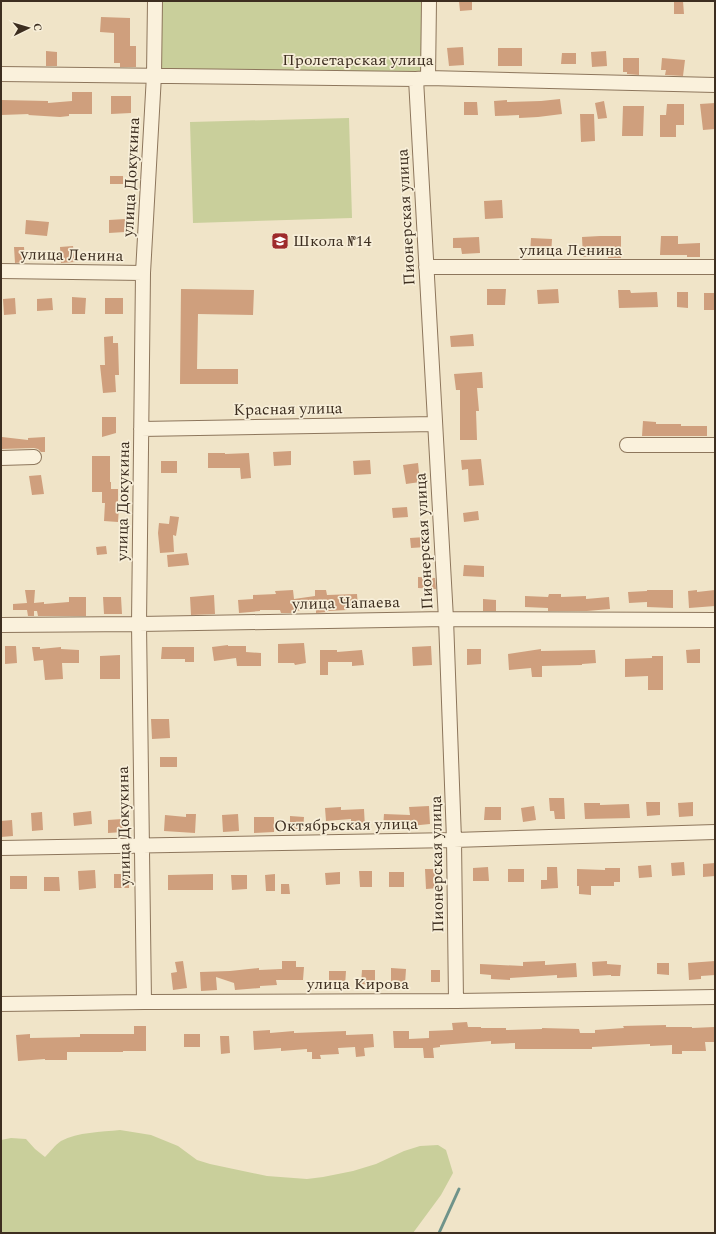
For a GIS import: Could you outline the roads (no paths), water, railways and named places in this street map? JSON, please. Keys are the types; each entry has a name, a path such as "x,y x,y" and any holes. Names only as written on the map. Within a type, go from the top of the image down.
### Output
{"street":[{"name":"улица Докукина","path":"144,1002 139,624 141,429 143,273 154,75 155,1"},
{"name":"Пионерская улица","path":"429,1 422,78 426,267 446,619 454,840 456,1001"},
{"name":"Пролетарская улица","path":"1,74 422,78 715,85"},
{"name":"улица Ленина","path":"426,267 715,267"},
{"name":"улица Ленина","path":"1,271 143,273"},
{"name":"Красная улица","path":"141,429 435,424"},
{"path":"627,445 715,445"},
{"path":"1,458 34,457"},
{"name":"улица Чапаева","path":"1,625 446,619 715,620"},
{"name":"Октябрьская улица","path":"1,848 454,840 715,832"},
{"name":"улица Кирова","path":"1,1004 456,1001 715,997"}],"waterway":[{"path":"439,1233 459,1189"}],"place":[{"name":"Школа №14","path":"280,241"}]}
